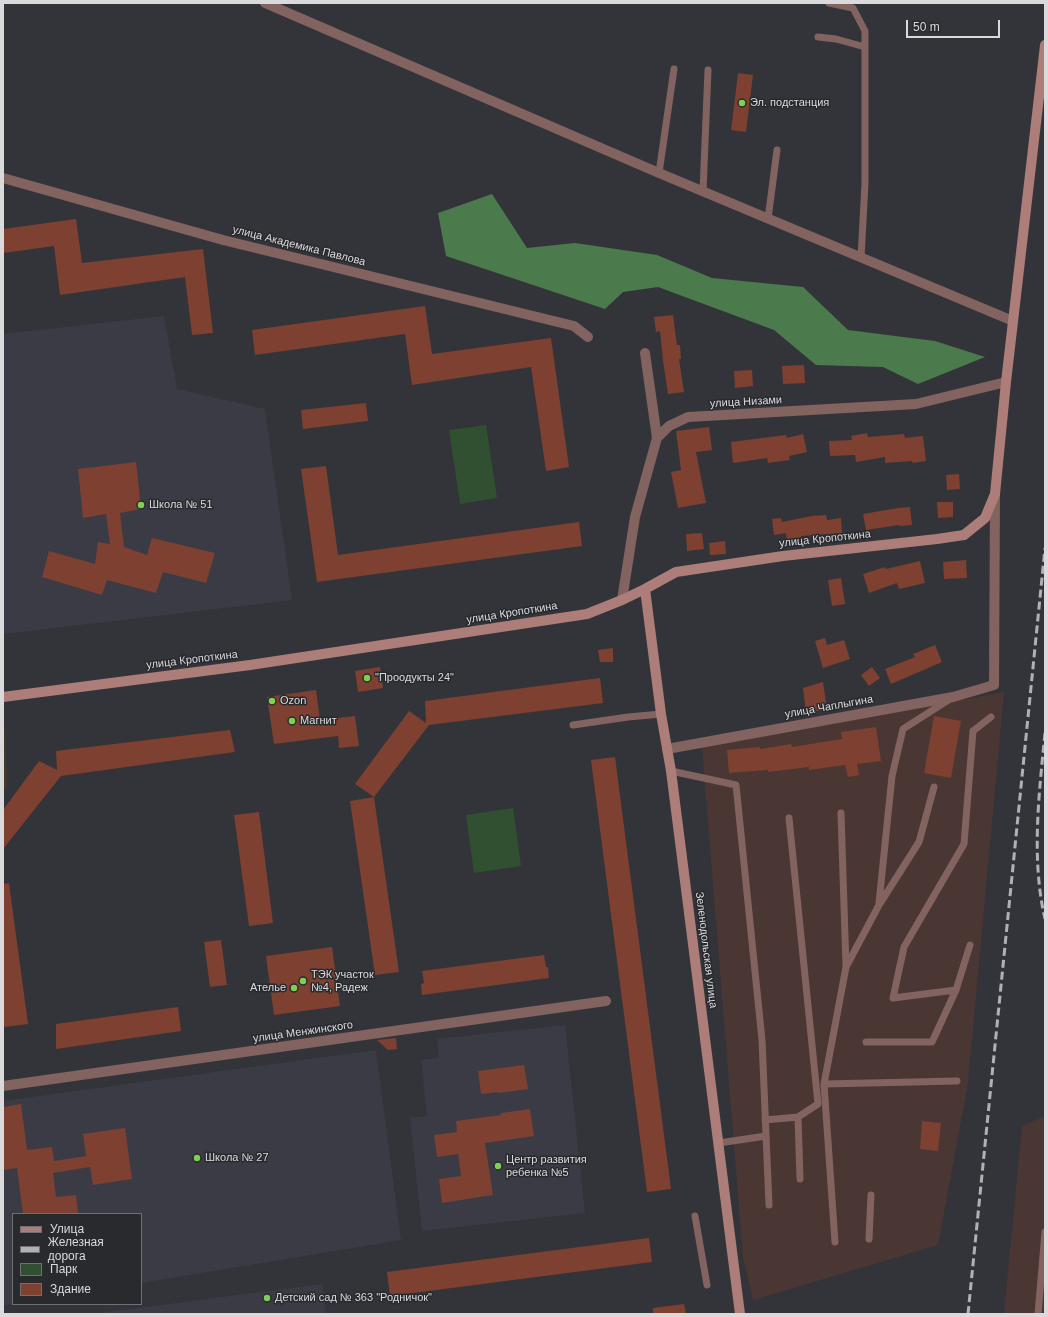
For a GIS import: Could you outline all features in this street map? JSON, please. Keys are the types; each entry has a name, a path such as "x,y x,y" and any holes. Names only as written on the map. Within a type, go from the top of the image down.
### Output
{"street":[{"path":"265,3 659,173 1013,321"},
{"name":"улица Кропоткина","path":"3,697 250,665 588,614 622,600 676,572 783,556 964,535 985,518 996,494 1006,382 1045,44"},
{"name":"улица Академика Павлова","path":"3,178 223,240 574,326 588,337"},
{"path":"622,600 635,517 657,438 645,353"},
{"name":"улица Низами","path":"657,438 669,426 688,417 916,404 1006,382"},
{"name":"улица Чаплыгина","path":"667,749 953,697 994,685 996,494"},
{"name":"Зеленодольская улица","path":"645,589 661,714 671,771 740,1314"},
{"name":"улица Менжинского","path":"3,1086 606,1001"}],"lane":[{"path":"829,3 853,8 865,30 866,183 861,258"},
{"path":"818,37 836,39 865,47"},
{"path":"659,173 674,68"},
{"path":"703,191 708,70"},
{"path":"768,218 778,150"},
{"path":"879,905 892,776 903,729 953,697"},
{"path":"573,725 661,714"},
{"path":"956,990 893,998 904,947 964,844 973,732 991,716"},
{"path":"671,771 736,785 762,1040 769,1205"},
{"path":"846,967 879,905 919,842 934,787"},
{"path":"835,1242 824,1084 846,967 841,813"},
{"path":"765,1120 798,1117 818,1104 790,818"},
{"path":"866,1042 932,1042 956,990 970,945"},
{"path":"824,1084 957,1081"},
{"path":"798,1117 800,1179"},
{"path":"719,1143 766,1136"},
{"path":"869,1239 871,1195"},
{"path":"695,1216 707,1285"},
{"path":"1038,1314 1045,1232"}],"shaded area":[{"name":"Школа № 51","path":"164,316 177,389 265,409 292,600 3,634 3,334"},
{"path":"1004,692 968,1083 938,1245 753,1300 743,1257 702,747"},
{"path":"3,730 5,730 7,785 3,792"},
{"name":"Центр развития ребенка №5","path":"565,1025 585,1213 422,1231 410,1118 427,1116 421,1060 439,1058 437,1039"},
{"name":"Школа № 27","path":"376,1050 401,1240 142,1283 142,1213 12,1213 12,1304 3,1306 3,1101"},
{"path":"1045,1116 1045,1314 1004,1314 1022,1126"},
{"name":"Детский сад № 363 \"Родничок\"","path":"322,1284 326,1314 100,1314 100,1313"}],"green space":[{"path":"492,194 527,248 575,243 657,255 712,278 803,287 848,330 935,341 985,357 918,384 883,367 816,365 774,330 658,287 623,292 605,309 446,256 438,213"},
{"path":"486,425 497,498 460,504 449,430"},
{"path":"513,808 521,866 474,873 466,815"}],"building":[{"name":"Эл. подстанция","path":"738,73 753,75 746,132 731,130"},
{"path":"76,219 82,263 203,249 213,333 192,335 185,277 60,295 54,246 3,253 3,229"},
{"path":"425,306 432,354 551,338 569,467 546,471 531,367 412,385 405,334 255,355 252,330"},
{"path":"673,315 677,345 680,345 681,359 679,359 684,392 668,394 660,331 656,332 654,317"},
{"path":"804,365 805,383 783,384 782,366"},
{"path":"752,370 753,386 735,388 734,371"},
{"path":"366,403 368,421 303,429 301,410"},
{"path":"709,427 712,450 696,452 706,503 678,508 671,472 681,470 676,431"},
{"path":"867,433 868,437 904,434 905,438 923,436 926,461 913,463 912,461 885,463 885,457 856,462 855,455 830,456 829,441 852,440 851,436"},
{"path":"803,434 807,452 789,456 790,460 768,463 767,458 733,463 731,442 786,435 787,438"},
{"path":"136,462 141,509 120,513 124,547 147,555 152,538 215,553 206,583 163,572 156,593 107,580 102,595 42,577 49,551 95,564 98,542 110,544 106,514 83,518 78,469"},
{"path":"326,466 338,555 579,522 582,546 317,582 301,469"},
{"path":"959,474 960,489 947,490 946,475"},
{"path":"937,502 953,502 953,517 938,518"},
{"path":"910,507 912,525 899,525 866,530 863,514"},
{"path":"826,515 827,520 841,518 842,533 801,536 801,538 787,540 786,533 774,535 772,519 781,518 782,522 812,516"},
{"path":"702,533 704,549 687,551 686,534"},
{"path":"725,541 726,554 710,555 709,543"},
{"path":"966,560 967,578 944,579 943,562"},
{"path":"920,561 925,583 899,589 897,583 869,593 863,574 885,567 886,569"},
{"path":"841,578 845,604 832,606 828,580"},
{"path":"825,638 827,645 844,640 850,659 823,668 815,641"},
{"path":"935,645 942,662 891,684 885,669 915,657 913,654"},
{"path":"613,648 613,662 600,662 598,650"},
{"path":"380,667 383,688 358,692 355,671"},
{"path":"872,667 880,678 869,686 861,675"},
{"path":"600,678 603,703 429,725 374,797 355,784 409,711 426,723 425,701"},
{"path":"823,682 827,710 806,712 803,688"},
{"path":"316,690 320,720 355,716 359,746 339,748 338,736 274,744 267,697"},
{"path":"934,716 961,721 951,778 924,773"},
{"path":"876,727 881,761 857,764 859,775 848,777 845,765 809,770 809,767 768,772 768,770 729,773 727,750 760,747 760,749 791,744 792,747 842,739 841,732"},
{"path":"230,730 235,752 61,776 3,849 3,810 39,761 57,770 56,751"},
{"path":"615,757 671,1189 647,1192 591,760"},
{"path":"374,797 399,972 375,975 350,801"},
{"path":"259,812 273,923 249,926 234,815"},
{"path":"9,883 28,1024 4,1027 3,884"},
{"path":"221,940 227,985 210,987 204,942"},
{"name":"ТЭК участок №4, Радеж","path":"332,947 340,1006 274,1015 266,956"},
{"path":"544,955 546,967 548,967 549,978 422,995 421,984 424,983 422,971"},
{"path":"178,1007 181,1031 56,1049 56,1024"},
{"path":"396,1038 397,1049 388,1050 377,1040"},
{"path":"524,1065 528,1089 481,1094 478,1071"},
{"path":"21,1104 27,1150 52,1147 54,1161 86,1156 83,1134 125,1128 132,1179 93,1185 90,1167 53,1173 56,1197 76,1195 78,1213 23,1213 17,1168 3,1170 3,1107"},
{"path":"530,1109 534,1136 485,1143 493,1195 442,1203 439,1179 461,1176 458,1154 437,1157 434,1135 457,1132 456,1121 501,1115 501,1113"},
{"path":"922,1121 941,1123 938,1151 920,1149"},
{"path":"649,1238 652,1262 390,1296 387,1272"},
{"path":"684,1304 686,1314 653,1314 653,1308"}],"railway":[{"path":"968,1314 1045,548"},
{"path":"1045,733 1039,803 1037,850 1038,873 1045,919"}],"place":[{"name":"Эл. подстанция","path":"742,103"},
{"name":"Школа № 51","path":"141,505"},
{"name":"\"Проодукты 24\"","path":"367,678"},
{"name":"Ozon","path":"272,701"},
{"name":"Магнит","path":"292,721"},
{"name":"ТЭК участок №4, Радеж","path":"303,981"},
{"name":"Ателье","path":"294,988"},
{"name":"Школа № 27","path":"197,1158"},
{"name":"Центр развития ребенка №5","path":"498,1166"},
{"name":"Детский сад № 363 \"Родничок\"","path":"267,1298"}]}
